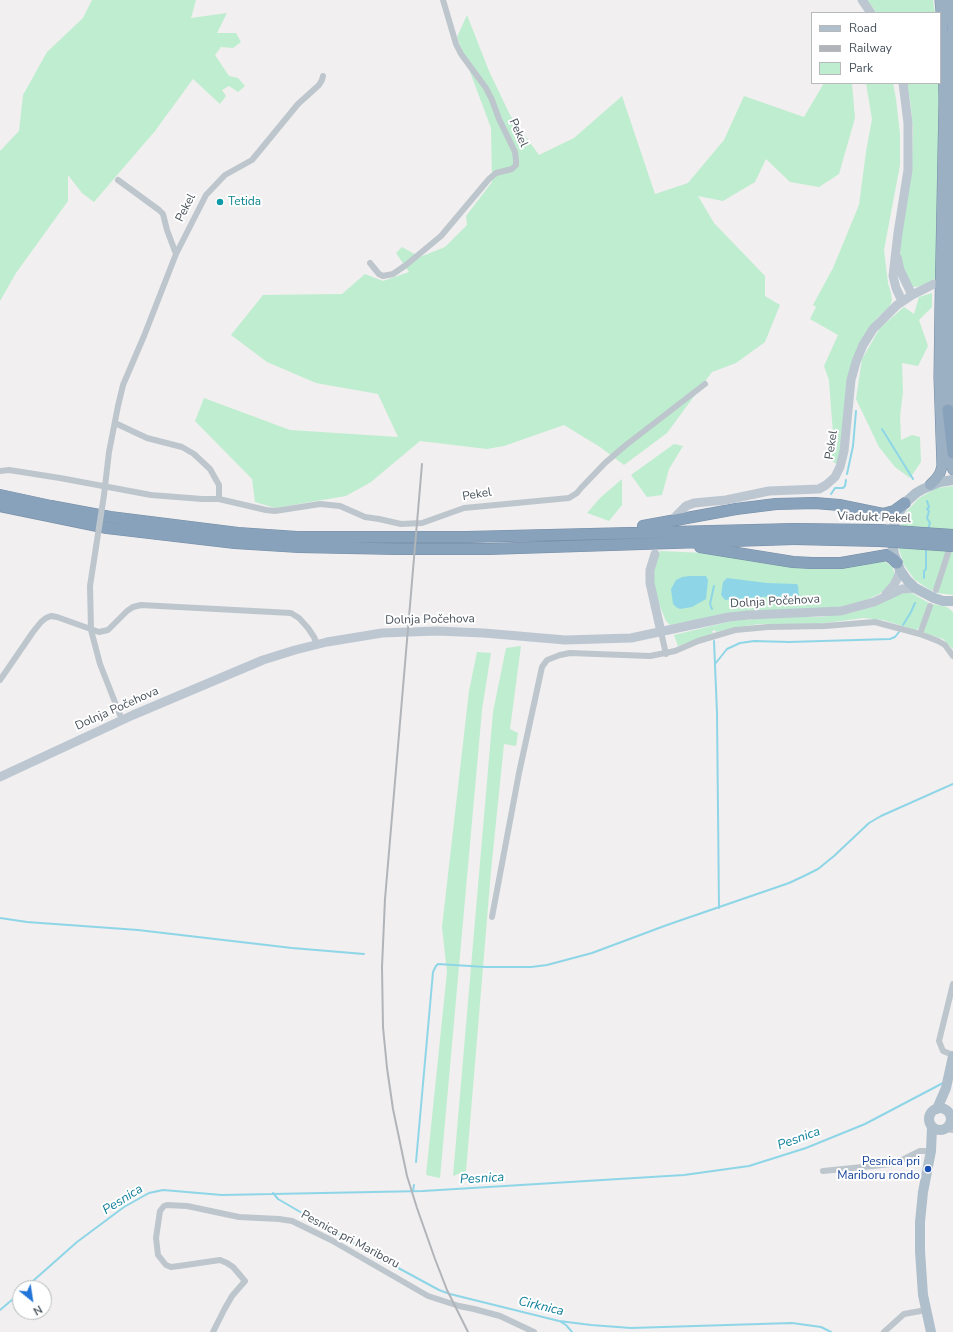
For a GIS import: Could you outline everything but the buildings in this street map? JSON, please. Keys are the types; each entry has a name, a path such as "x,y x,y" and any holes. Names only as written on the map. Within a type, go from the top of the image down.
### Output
{"highway":[{"path":"930,485 940,473 942,466 939,378 944,33 940,0"},
{"path":"949,0 953,30 948,458 953,470"},
{"path":"948,410 953,453"},
{"path":"0,495 110,517 199,529 282,536 467,538 603,533 794,534"},
{"path":"603,533 617,527 647,526 736,509 776,504 815,503 839,505 883,514 894,511 905,503"},
{"path":"0,506 107,528 235,543 299,547 399,549 654,549 794,534"},
{"name":"Viadukt Pekel","path":"794,534 880,530 953,535"},
{"name":"Viadukt Pekel","path":"794,534 953,546"},
{"path":"654,549 662,547 698,547 775,560 812,563 841,563 886,555 894,559 898,567"}],"main road":[{"path":"862,0 870,12"},
{"path":"902,84 908,123 908,170 893,276 896,288 902,301"},
{"path":"896,252 900,270 912,295"},
{"name":"Pekel","path":"676,516 686,506 694,503 726,500 769,491 819,489 835,477 840,467 844,451 851,380 863,345 873,329 902,301 934,284"},
{"path":"883,598 894,585 898,577 898,567 892,544 898,514 905,503 916,493 930,485 953,480"},
{"path":"654,549 650,570 650,583 661,632"},
{"path":"898,567 915,588 934,598 952,602"},
{"name":"Dolnja Počehova","path":"0,777 122,720 263,660 317,644 358,637 403,632 451,631 565,640 631,638 707,621 749,615 841,611 874,602 902,589 915,588"},
{"path":"931,1151 950,1125 947,1114 946,1088 953,1058"},
{"path":"931,1332 926,1310 920,1266 920,1222 923,1192 931,1151 932,1127 929,1122 929,1116 932,1111 947,1114"},
{"path":"932,1127 938,1130 948,1129"}],"street":[{"name":"Pekel","path":"370,263 379,274 384,276 392,274 406,265 441,236 489,179 496,173 512,169 516,165 515,152 499,119 492,100 486,88 461,54 456,44 443,0"},
{"name":"Pekel","path":"122,720 100,664 91,630 90,586 109,452 118,406 124,385 176,254 206,195 226,175 252,160 298,104 319,85 323,76"},
{"name":"Pekel","path":"118,180 159,210 162,214 176,254"},
{"name":"Pekel","path":"0,470 9,470 151,494 218,499 275,511 320,504 340,506 365,517 400,524 422,523 464,508 569,498 577,493 605,462 704,384"},
{"path":"115,423 147,438 182,447 194,454 210,469 219,485 218,499"},
{"path":"936,590 953,539"},
{"path":"0,680 33,632 46,618 51,616 57,617 99,632 108,630 127,611 133,607 141,605 292,613 308,628 317,644"},
{"path":"920,634 930,606"},
{"path":"492,917 518,773 542,667 547,660 570,653 650,656 666,654 734,630 875,622 920,634 945,646 953,656"},
{"path":"661,632 666,654"},
{"path":"953,984 939,1041 943,1051 953,1058"},
{"path":"823,1172 892,1164 920,1151 931,1151"},
{"name":"Pesnica pri Mariboru","path":"213,1332 232,1296 245,1281 233,1268 220,1260 171,1267 159,1259 156,1247 158,1222 160,1211 164,1206 187,1206 239,1217 292,1221 343,1247 428,1296 458,1306 500,1316 534,1332"},
{"path":"884,1332 904,1314 926,1310"}],"green space":[{"path":"92,0 196,0 191,18 227,13 217,33 236,33 241,42 233,48 221,47 215,55 229,76 238,78 245,86 238,92 229,86 222,90 226,96 220,104 193,79 155,131 94,202 82,193 68,175 68,201 16,273 0,301 0,151 19,131 23,95 47,52 83,18"},
{"path":"867,0 933,0 935,12 876,12"},
{"path":"467,15 489,71 510,115 539,155 574,138 622,96 655,194 688,183 724,140 744,96 804,117 823,84 852,84 855,118 839,174 819,187 790,182 766,159 755,182 723,201 698,196 714,223 765,276 765,296 780,305 765,342 736,363 712,372 667,433 624,465 600,447 564,425 504,446 487,449 420,441 371,482 346,496 275,508 255,502 252,479 195,421 204,398 290,430 398,437 378,394 316,383 267,362 231,335 263,295 342,294 365,274 383,281 409,272 396,253 402,247 420,257 445,247 467,225 466,216 492,182 491,128 457,37"},
{"path":"866,84 893,84 900,134 900,165 884,250 892,301 889,307 877,318 862,338 844,413 839,462 837,464 830,460 834,444 829,380 824,366 838,335 810,319 816,307 813,305 833,268 859,205 872,119"},
{"path":"906,84 939,84 937,262 935,279 915,287 912,287 910,284 900,258 901,238 912,158 913,128 910,100"},
{"path":"932,293 932,307 919,320 928,346 918,366 902,363 903,392 900,416 901,440 912,435 920,437 921,462 910,478 895,467 879,447 856,399 862,359 880,328 904,307 914,314 919,297"},
{"path":"674,444 683,446 669,469 662,495 647,497 631,475"},
{"path":"622,479 622,505 609,521 587,513 600,498"},
{"path":"953,486 953,533 935,587 932,591 915,580 904,565 899,549 901,524 907,511 919,498 937,488"},
{"path":"953,543 953,595 937,593"},
{"path":"660,551 883,561 892,566 894,578 886,590 879,594 866,600 835,608 733,613 670,625 666,621 655,594 653,573"},
{"path":"910,592 929,603 919,628 916,630 883,620 863,618 817,624 760,624 716,632 715,630 712,631 713,633 678,646 674,635 732,621 774,617 821,617 850,613 872,607 898,594"},
{"path":"933,604 947,607 953,612 953,649 943,639 924,632"},
{"path":"521,646 510,729 518,733 516,746 504,744 491,871 466,1171 453,1176 493,712 506,648"},
{"path":"477,652 491,653 482,710 440,1178 426,1175 447,972 442,927 469,691"}],"water":[{"path":"706,576 708,580 706,599 692,607 680,609 673,604 671,589 676,580 682,577"},
{"path":"727,578 767,583 797,584 799,596 725,600 721,595 723,582"}],"waterway":[{"path":"847,474 853,446 856,411"},
{"path":"882,429 913,479"},
{"path":"831,494 835,488 843,488 846,480"},
{"path":"927,501 929,507 927,509 929,511 927,518 930,523 928,529"},
{"path":"924,578 924,571 926,569 926,547"},
{"path":"712,609 710,604 714,586"},
{"path":"903,625 915,603"},
{"path":"715,664 727,649 740,643 754,641 789,642 890,639 895,637 899,632"},
{"path":"714,641 717,713 719,908"},
{"path":"416,1162 433,972 438,964 485,967 531,967 547,965 592,953 667,925 789,883 804,876 818,869 834,856 869,823 881,816 953,784"},
{"path":"0,918 27,922 138,930 292,948 364,954"},
{"name":"Pesnica","path":"34,1280 77,1242 124,1207 149,1193 163,1190 222,1195 423,1191 684,1175 749,1166 806,1148 865,1124 943,1083"},
{"name":"Pesnica","path":"413,1191 414,1185"},
{"name":"Cirknica","path":"273,1193 278,1199 367,1251 439,1290 450,1294 559,1321 591,1325 631,1328 792,1323 821,1327 831,1332"},
{"name":"Pesnica","path":"0,1310 12,1300"},
{"path":"561,1322 572,1332"}],"railway":[{"path":"422,464 385,899 382,967 383,1027 393,1109 407,1176 447,1290 468,1332"}],"place":[{"name":"Tetida","path":"220,202"},
{"name":"Pesnica pri Mariboru rondo","path":"928,1169"}]}
